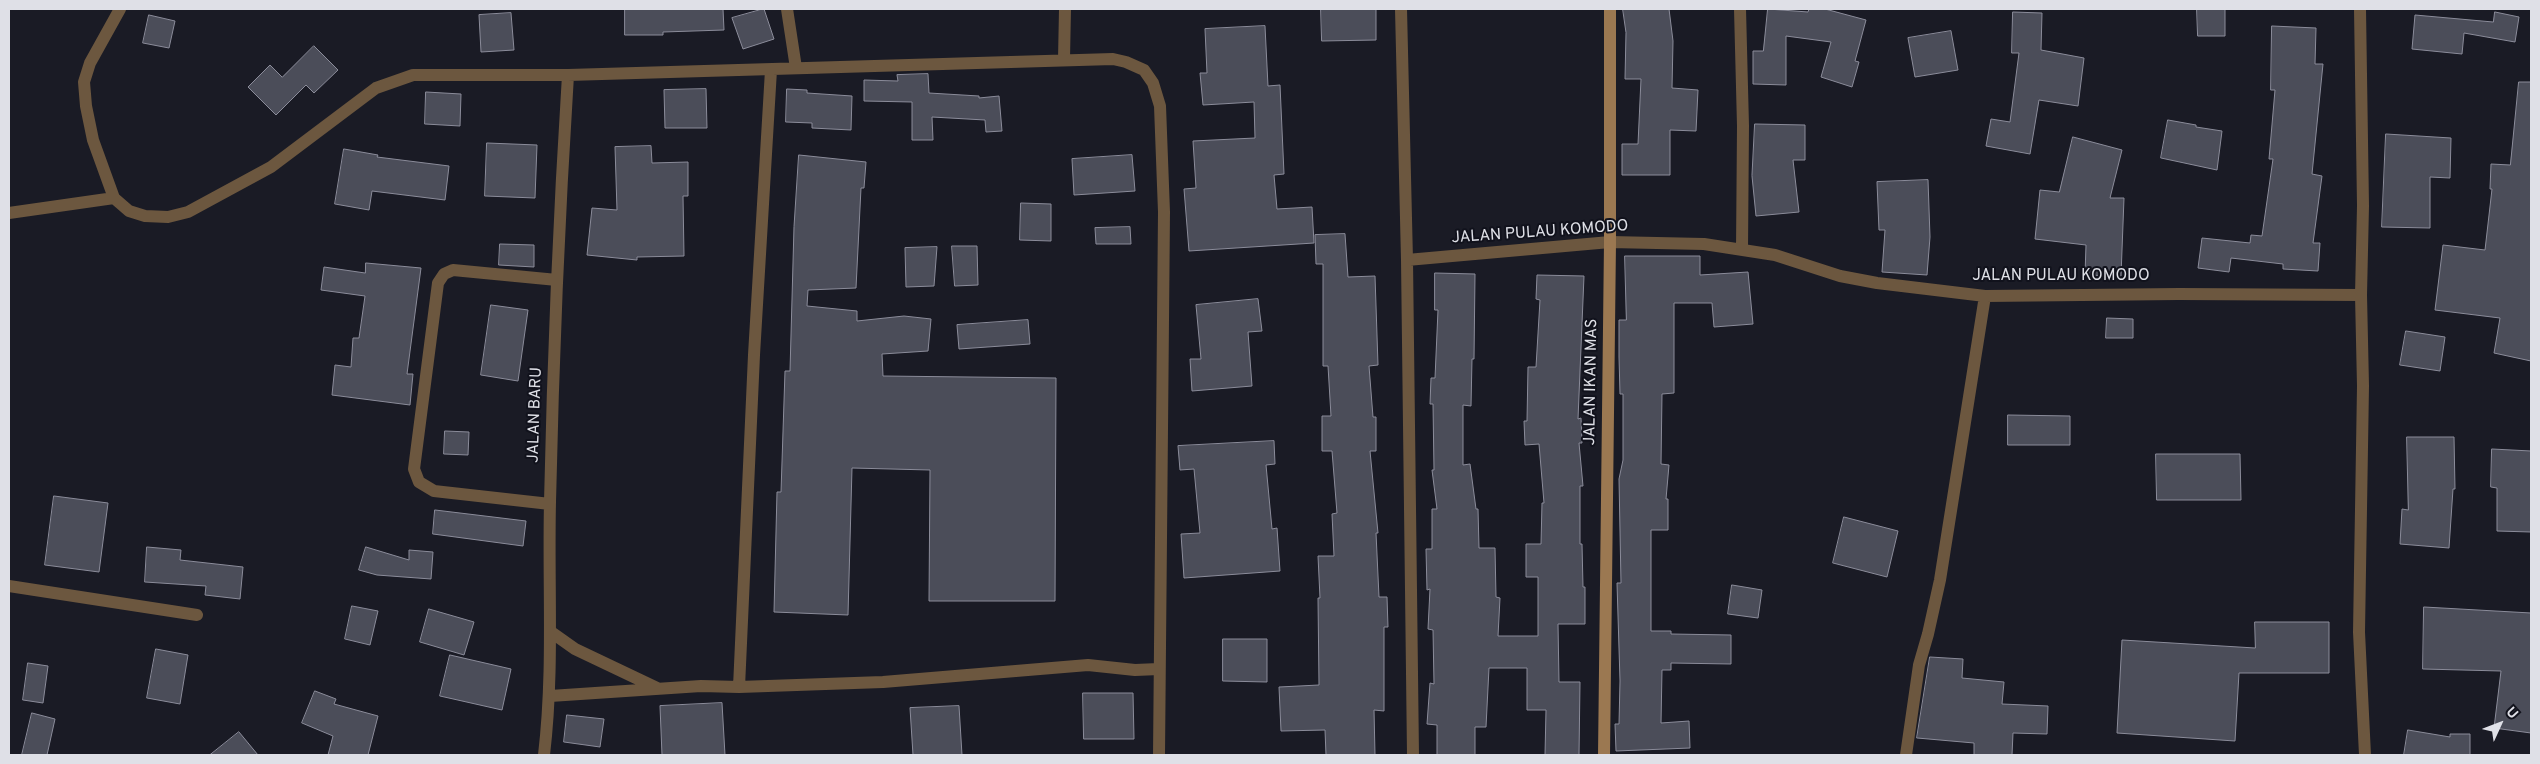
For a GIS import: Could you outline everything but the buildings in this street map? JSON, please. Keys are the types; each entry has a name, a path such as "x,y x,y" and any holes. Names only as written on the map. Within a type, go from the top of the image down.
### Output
{"street":[{"path":"120,9 90,63 84,82 93,140 104,176 114,198 129,211 145,216 168,217 188,212 271,167 376,88 413,75 568,75 771,70 1064,59 1113,59 1126,62 1144,70 1153,83 1160,106 1164,212 1159,755"},
{"path":"787,9 796,68"},
{"path":"1064,59 1065,9"},
{"path":"1401,9 1407,260 1413,755"},
{"name":"JALAN IKAN MAS","path":"1604,755 1610,242 1610,9"},
{"path":"1740,9 1743,126 1742,249"},
{"path":"2360,9 2363,206 2360,295 2363,386 2359,632 2365,755"},
{"path":"739,687 754,355 771,70"},
{"name":"JALAN BARU","path":"544,755 550,696 550,504 557,280 568,75"},
{"path":"9,213 114,198"},
{"name":"JALAN PULAU KOMODO","path":"1407,260 1610,242 1704,244 1775,255 1849,278 1985,296 2360,295"},
{"path":"550,504 434,491 419,482 414,469 438,283 444,274 453,270 557,280"},
{"path":"1906,755 1918,665 1928,634 1940,580 1985,296"},
{"path":"9,586 197,615"},
{"path":"551,632 575,649 658,688"},
{"path":"550,696 658,688 883,682 1088,665 1135,670 1159,669"}]}
